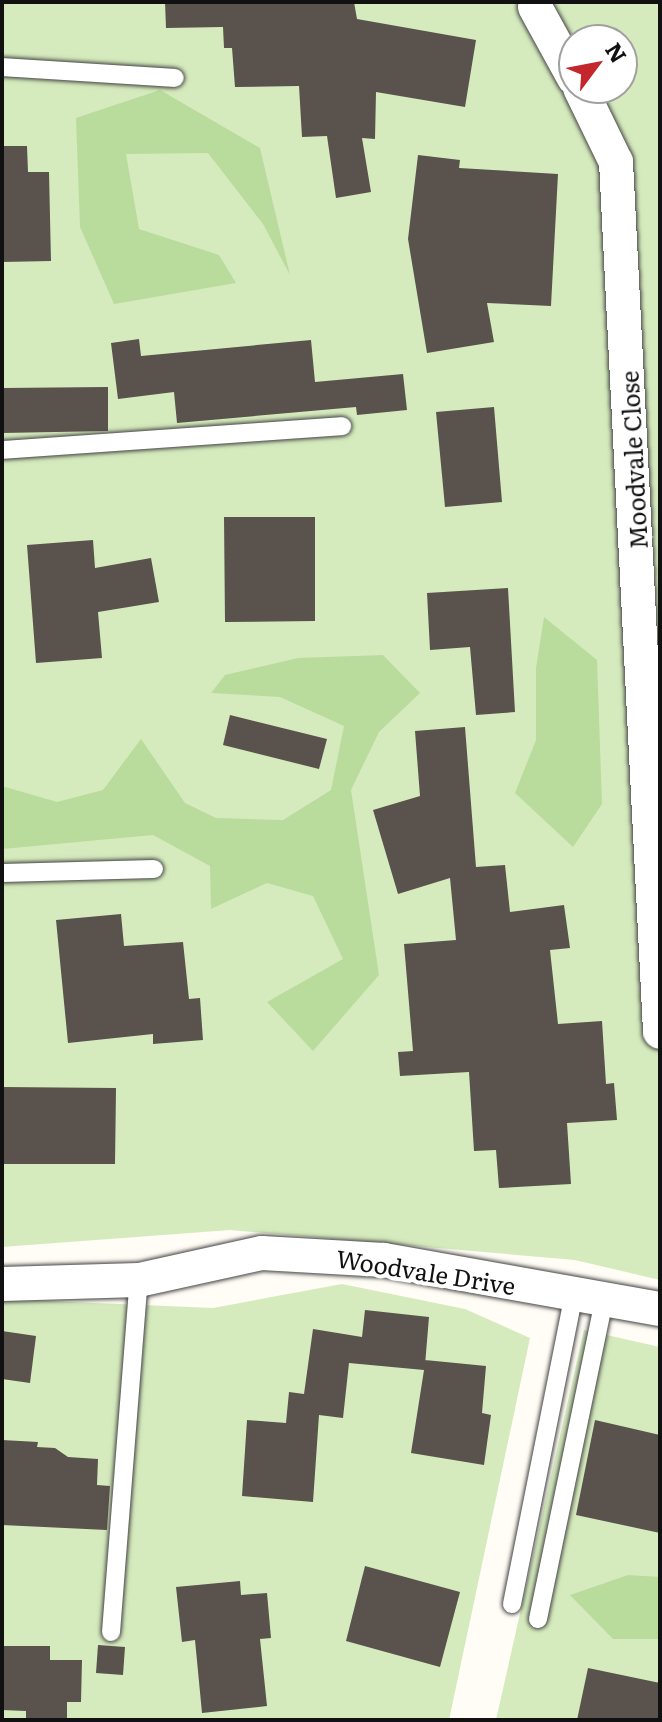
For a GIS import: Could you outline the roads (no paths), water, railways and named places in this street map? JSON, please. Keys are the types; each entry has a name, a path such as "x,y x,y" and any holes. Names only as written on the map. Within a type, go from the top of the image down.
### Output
{"street":[{"path":"535,7 558,49"},
{"name":"Moodvale Close","path":"588,104 616,162 658,860 660,1032"},
{"name":"Woodvale Drive","path":"2,1284 139,1280 262,1253 384,1260 660,1309"}],"lane":[{"path":"2,67 175,78"},
{"path":"2,450 342,426"},
{"path":"2,873 154,869"},
{"path":"111,1632 139,1280"},
{"path":"512,1604 589,1297"},
{"path":"538,1619 589,1297"}]}
